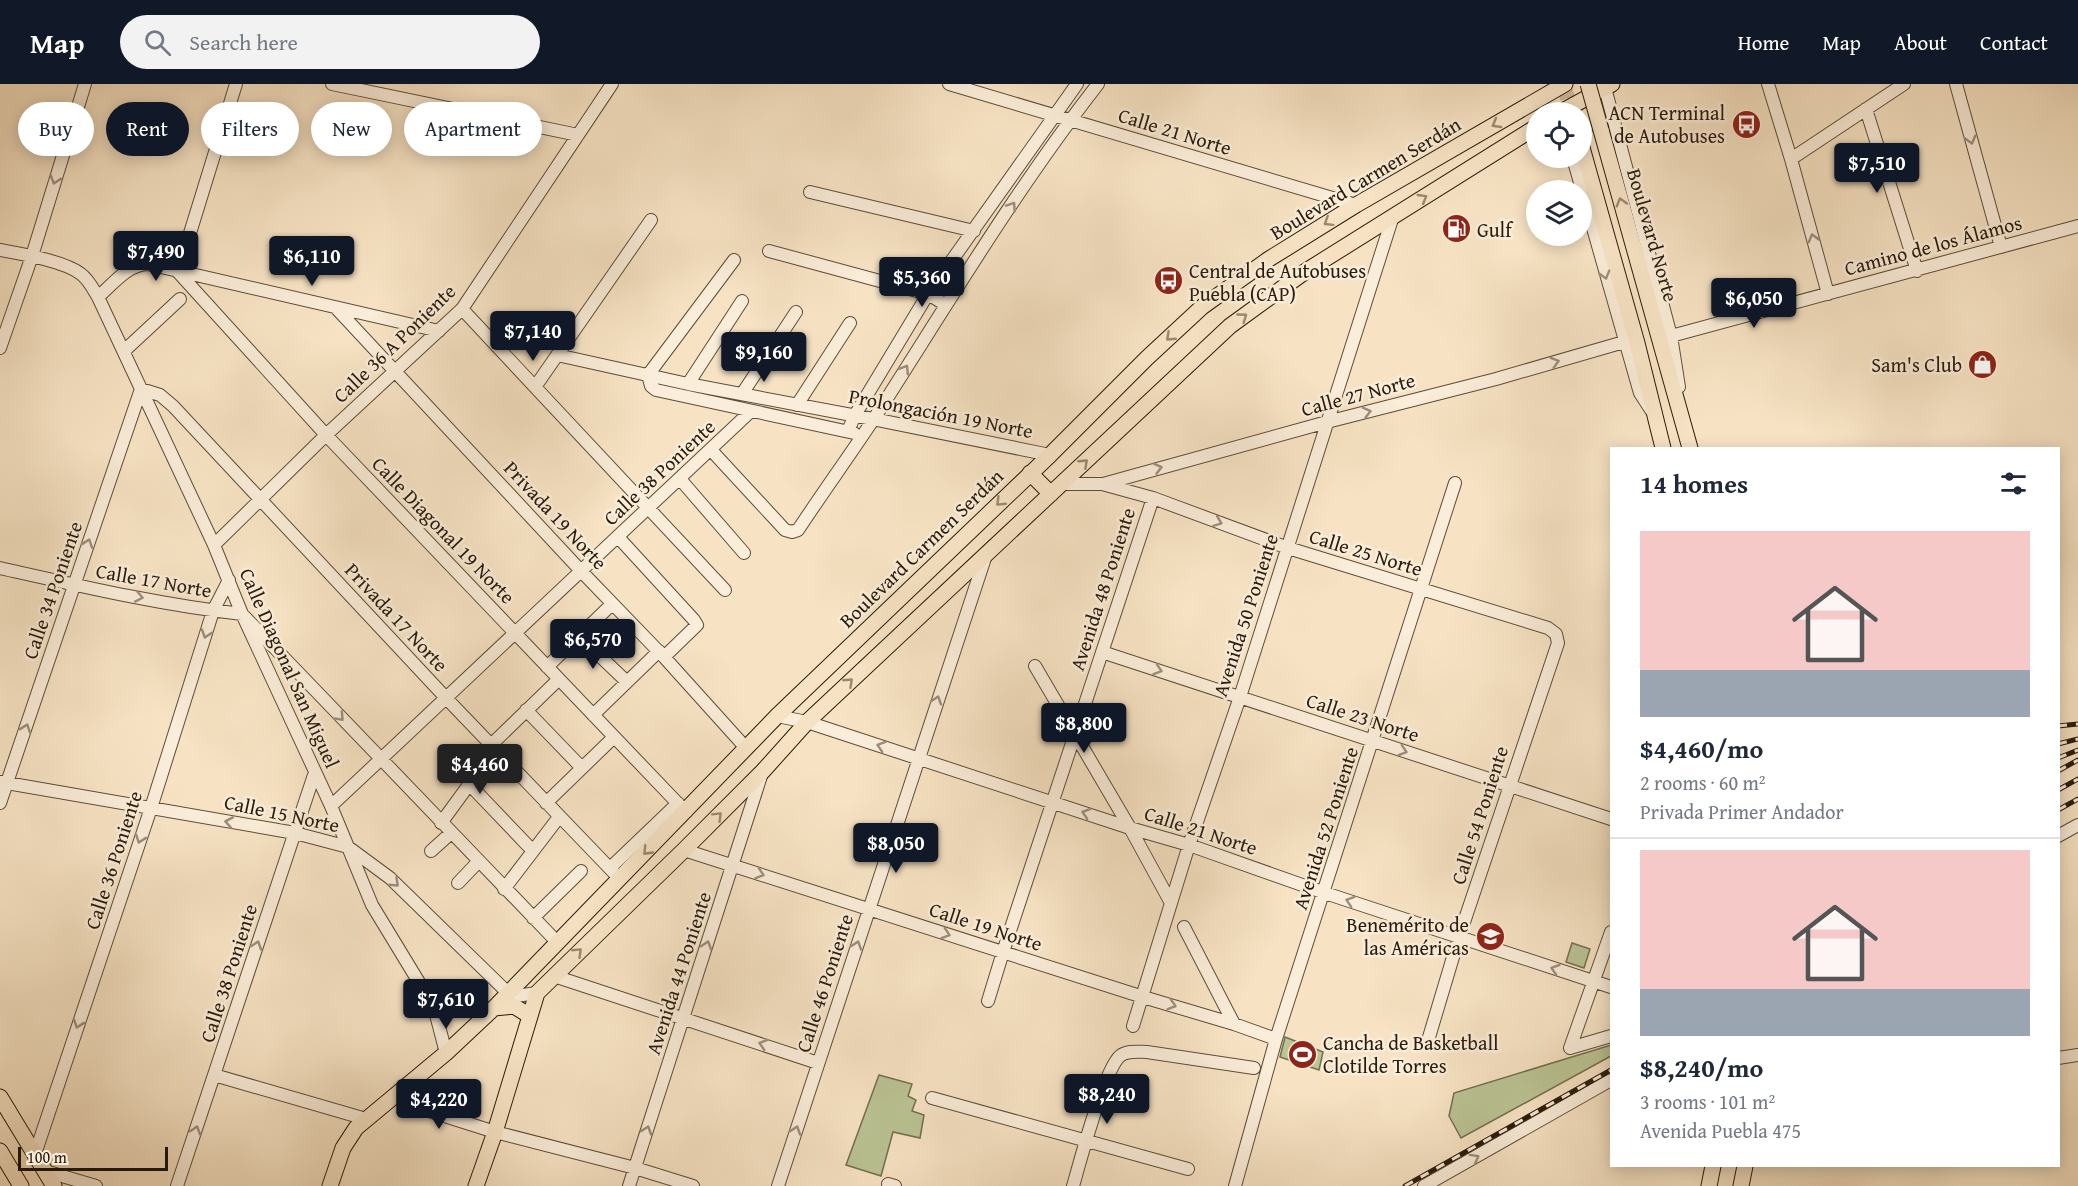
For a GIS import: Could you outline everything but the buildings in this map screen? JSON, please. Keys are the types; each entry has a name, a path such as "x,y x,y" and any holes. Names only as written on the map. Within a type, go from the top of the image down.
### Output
{"main road":[{"path":"1537,100 1544,84"},
{"name":"Boulevard Carmen Serdán","path":"330,1186 343,1148 356,1128 446,1053 494,1008 558,943 615,873 1202,307 1269,259 1356,205 1565,84"},
{"name":"Boulevard Norte","path":"1588,84 1666,338 1690,447"},
{"path":"1578,102 1607,85"},
{"path":"476,1186 495,1132 537,993 763,771 807,722 1230,326 1306,271 1526,133"},
{"path":"1588,168 1634,332 1663,447"},
{"path":"1030,473 1056,489"},
{"path":"494,1008 514,1006 530,1016"},
{"path":"0,1097 54,1186"},
{"path":"2,1158 21,1186"},
{"path":"1709,1186 1713,1167"},
{"path":"1741,1186 1745,1167"}],"street":[{"path":"0,348 32,256 85,84"},
{"path":"178,272 236,84"},
{"path":"332,84 392,90 578,135"},
{"name":"Calle 36 A Poniente","path":"213,545 326,435 462,309 612,84"},
{"name":"Calle 21 Norte","path":"949,84 1356,205"},
{"path":"848,431 855,415 928,294 1077,84"},
{"path":"711,450 784,530 792,532 798,530 1070,119 1098,84"},
{"path":"1768,84 1828,294"},
{"path":"1791,159 1904,84"},
{"path":"1956,84 2001,247"},
{"name":"Boulevard Norte","path":"1607,85 1666,338"},
{"path":"1866,109 1917,271"},
{"path":"1514,140 1526,137"},
{"path":"1576,168 1640,393 1655,416"},
{"path":"810,192 974,231"},
{"name":"Avenida 50 Poniente","path":"1133,1026 1189,845 1240,697 1393,216"},
{"path":"534,387 651,220"},
{"name":"Camino de los Álamos","path":"1666,338 2078,226"},
{"path":"0,250 32,256 72,269 82,275 98,297 138,264 148,264 439,331"},
{"path":"769,251 928,294 946,305"},
{"path":"648,375 734,260"},
{"name":"Calle Diagonal 19 Norte","path":"178,272 326,435 682,807"},
{"name":"Calle Diagonal San Miguel","path":"98,297 331,806 372,905 434,1007 446,1053"},
{"path":"124,351 180,299"},
{"path":"687,384 742,301"},
{"name":"Privada 19 Norte","path":"336,308 612,604 662,654 746,748"},
{"path":"462,309 725,590"},
{"path":"742,394 796,312"},
{"path":"797,405 850,323"},
{"name":"Calle 27 Norte","path":"1102,484 1327,422 1496,379 1624,342"},
{"name":"Prolongación 19 Norte","path":"557,355 687,384 873,418 1050,454"},
{"name":"Prolongación 19 Norte","path":"648,375 651,386 656,390 750,412 848,431 862,436"},
{"name":"Privada 17 Norte","path":"141,389 160,395 173,406 447,699 615,873"},
{"name":"Calle 34 Poniente","path":"0,804 4,782 141,389"},
{"name":"Calle 38 Poniente","path":"331,806 750,412"},
{"path":"680,479 744,553"},
{"name":"Avenida 52 Poniente","path":"1235,1186 1276,1039 1455,483"},
{"name":"Calle 25 Norte","path":"1056,489 1102,484 1153,498 1288,548 1548,628 1556,634"},
{"name":"Avenida 48 Poniente","path":"988,1001 1002,952 1153,498"},
{"path":"593,715 627,682 696,625 694,620 618,537"},
{"name":"Calle 46 Poniente","path":"778,1186 986,552"},
{"name":"Calle 17 Norte","path":"0,568 74,585 213,611 242,614"},
{"name":"Calle 36 Poniente","path":"34,1154 151,808 213,611 229,580"},
{"path":"547,667 612,604"},
{"path":"242,614 558,943"},
{"name":"Calle 54 Poniente","path":"1427,1044 1459,937 1558,643 1556,634"},
{"path":"579,636 627,682"},
{"name":"Calle 23 Norte","path":"1102,652 1610,819"},
{"path":"1035,666 1131,828 1171,903"},
{"path":"441,823 493,747 526,710 559,679"},
{"path":"526,710 582,768"},
{"name":"Calle 21 Norte","path":"777,716 807,722 1189,845 1610,987"},
{"path":"546,803 614,737"},
{"name":"Avenida 44 Poniente","path":"629,1186 763,771"},
{"name":"Calle 38 Poniente","path":"177,1186 315,772"},
{"name":"Calle 15 Norte","path":"4,782 295,833 348,847 390,878 508,993"},
{"path":"469,784 533,851"},
{"path":"504,889 559,817"},
{"path":"2060,836 2078,825"},
{"path":"431,851 451,833"},
{"name":"Calle 19 Norte","path":"684,850 1276,1039"},
{"path":"458,883 478,861"},
{"path":"533,918 581,871"},
{"path":"1184,927 1234,1024"},
{"path":"1610,935 1570,1048 1610,1036"},
{"path":"554,976 818,1062"},
{"path":"508,993 516,996 537,993"},
{"path":"1073,1186 1109,1074 1120,1056 1130,1052 1147,1052 1254,1068"},
{"path":"2060,1058 2078,1055"},
{"path":"214,1075 366,1119"},
{"path":"1424,1186 1610,1081"},
{"path":"403,1089 432,1112 495,1132 635,1168 693,1186"},
{"path":"932,1098 1188,1169"},
{"path":"45,1172 96,1186"}],"green space":[{"path":"1572,943 1590,949 1584,968 1566,962"},
{"name":"Cancha de Basketball Clotilde Torres","path":"1285,1037 1323,1052 1319,1070 1280,1057"},
{"path":"1610,1045 1610,1057 1461,1138 1449,1116 1454,1093"},
{"path":"879,1075 912,1084 908,1096 916,1100 912,1111 924,1115 920,1138 893,1132 881,1176 846,1165"}],"tunnel":[{"path":"1563,84 1569,102"}],"railway":[{"path":"2060,726 2078,724"},
{"path":"2060,744 2078,739"},
{"path":"2060,757 2078,750"},
{"path":"2060,770 2078,760"},
{"path":"2060,789 2078,779"},
{"path":"2060,809 2078,799"},
{"path":"1405,1186 1610,1071"}],"place":[{"name":"ACN Terminal de Autobuses","path":"1746,124"},
{"name":"Gulf","path":"1456,229"},
{"name":"Central de Autobuses Puebla (CAP)","path":"1168,281"},
{"name":"Sam's Club","path":"1983,364"},
{"name":"Benemérito de las Américas","path":"1490,936"},
{"name":"Cancha de Basketball Clotilde Torres","path":"1302,1054"}]}
